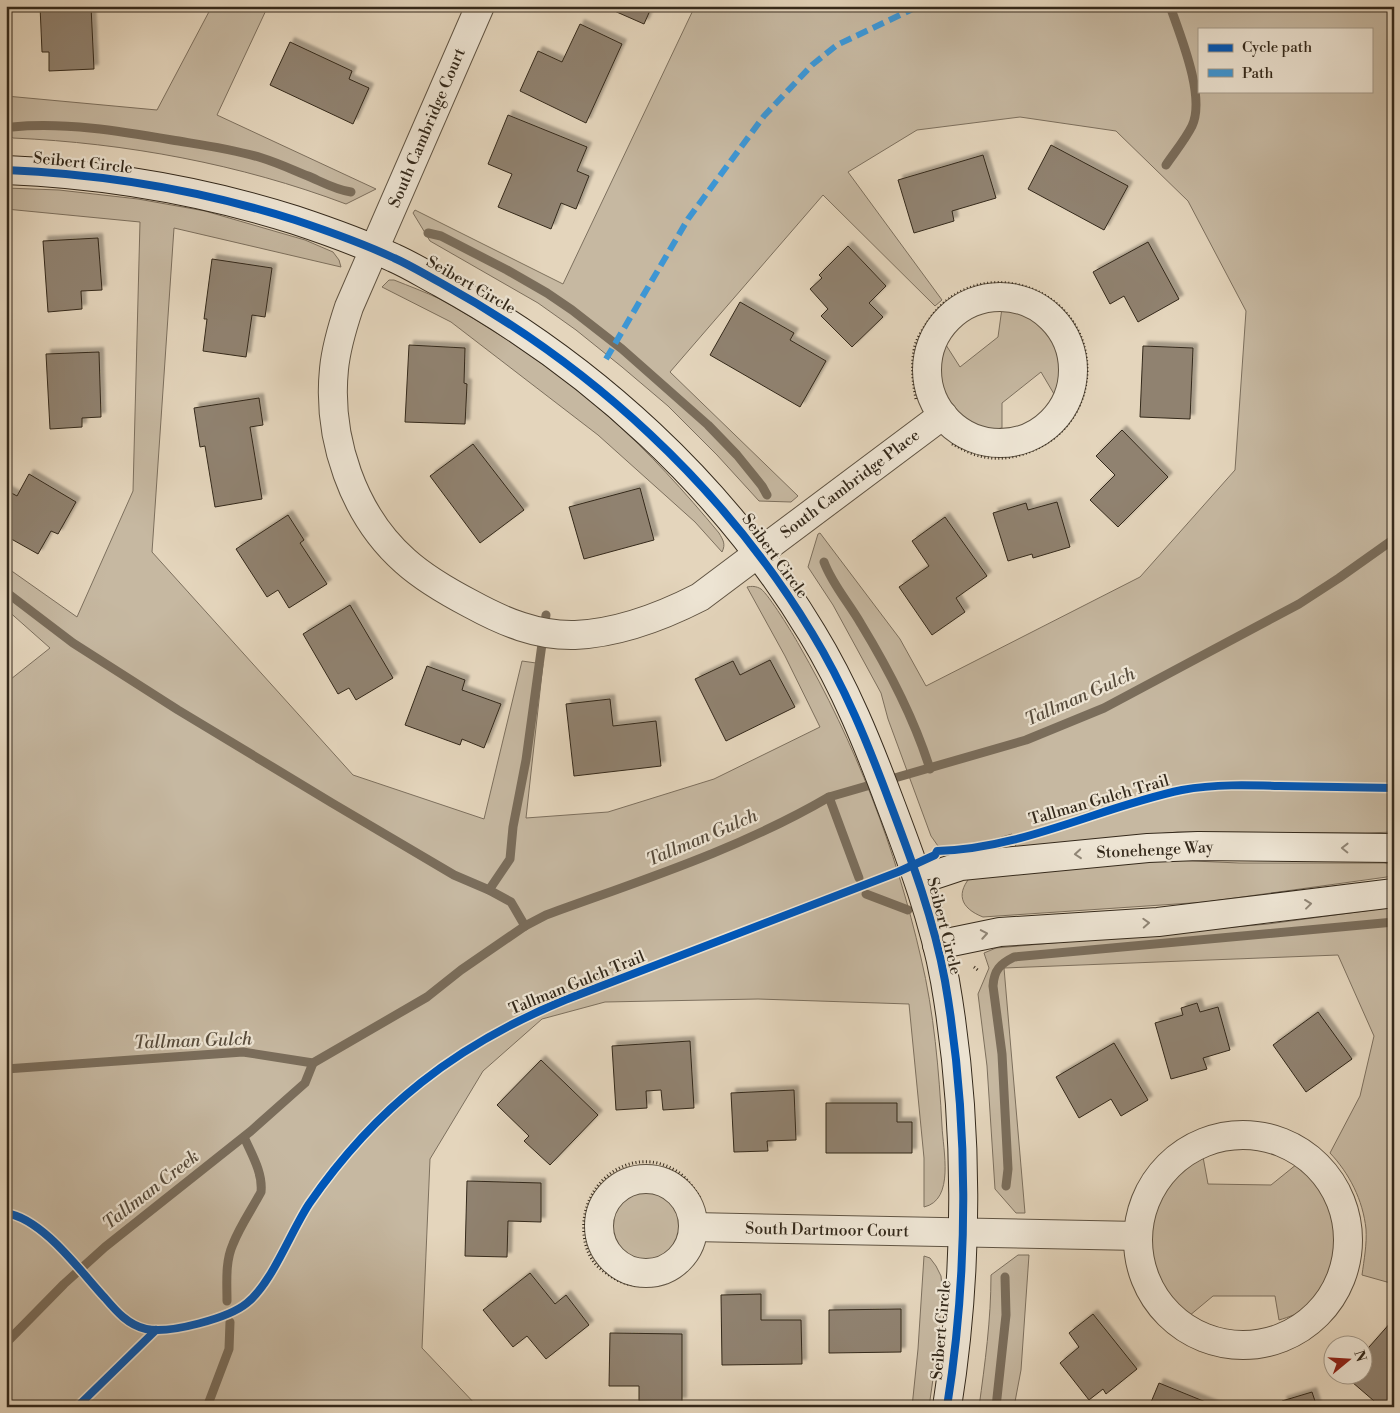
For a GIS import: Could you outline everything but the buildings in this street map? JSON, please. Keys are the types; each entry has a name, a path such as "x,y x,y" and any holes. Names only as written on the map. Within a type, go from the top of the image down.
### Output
{"street":[{"name":"South Cambridge Court","path":"480,6 349,307 337,347 333,391 336,430 346,469 361,505 390,546 420,574 455,595 512,624 543,633 573,635 618,629 657,617 700,597 758,553"},
{"name":"Seibert Circle","path":"6,170 97,176 196,193 285,217 355,241 394,258 492,312 543,346 587,379 679,463 736,525 758,553 814,636 847,697 868,743 919,880 945,981 957,1078 961,1150 962,1233 958,1309 947,1407"},
{"path":"1002,298 1021,300 1044,313 1062,332 1071,356 1072,382 1063,406 1046,426 1030,436 1012,442 986,442 962,433 943,415 931,392 927,366 933,340 948,319 970,304 982,299 1002,298"},
{"name":"South Cambridge Place","path":"758,553 943,415"},
{"name":"Stonehenge Way","path":"919,880 961,866 1148,848 1198,846 1394,848"},
{"path":"937,945 1000,932 1158,922 1394,893"},
{"path":"1246,1134 1282,1142 1298,1150 1325,1174 1335,1189 1342,1206 1347,1224 1348,1242 1341,1278 1333,1295 1316,1316 1293,1333 1276,1340 1240,1346 1203,1338 1187,1330 1172,1318 1160,1305 1142,1272 1138,1254 1138,1236 1140,1217 1145,1200 1153,1184 1171,1163 1193,1146 1210,1139 1246,1134"},
{"name":"South Dartmoor Court","path":"693,1227 1138,1236"}],"path":[{"path":"146,1329 166,1330"},
{"path":"77,1407 156,1330"}],"shaded area":[{"path":"212,6 268,6 217,115 376,189 346,204 265,178 182,158 98,145 13,138 6,132 6,96 157,110"},
{"path":"695,6 1394,6 1394,832 1178,832 1016,847 1012,834 966,846 938,846 931,836 888,719 881,693 833,605 808,567 818,534 820,533 900,639 926,686 1140,577 1235,470 1246,311 1188,201 1116,131 1020,117 917,130 848,172 942,300 935,306 823,195 670,372 798,496 791,502 759,501 668,406 576,330 538,303 430,241 413,213 415,210 563,284"},
{"path":"6,188 59,190 138,199 205,211 305,240 333,252 339,260 341,267 174,228 152,552 353,775 484,819 522,661 543,664 526,818 608,812 714,779 820,727 785,656 747,587 757,587 765,593 792,632 856,758 886,837 911,917 929,999 939,1084 945,1173 944,1185 940,1195 934,1202 924,1207 924,1158 909,1004 758,999 605,1002 542,1019 483,1071 430,1159 422,1348 478,1407 6,1407 6,683 50,648 6,609 6,567 77,617 133,491 140,222 6,209"},
{"path":"389,280 394,280 429,294 461,311 528,354 590,401 638,444 693,502 719,533 724,544 722,552 695,522 598,435 451,322 382,287"},
{"path":"1002,308 1031,318 1049,336 1059,360 1061,374 1060,390 1054,394 1041,372 1002,403 1002,428 978,428 963,421 951,409 942,395 938,378 939,352 946,345 960,367 998,337"},
{"path":"1171,860 1239,863 1384,863 1394,865 1394,876 1206,902 983,917 969,909 965,904 962,894 967,881 973,874"},
{"path":"1394,907 1394,1284 1362,1275 1366,1229 1362,1208 1349,1178 1330,1153 1360,1096 1374,1036 1338,955 1004,968 1025,1213 1016,1213 995,1189 987,1066 978,994 989,968 984,953 996,948 1268,924"},
{"path":"1203,1157 1208,1184 1271,1185 1297,1164 1309,1172 1318,1183 1330,1205 1335,1221 1337,1236 1336,1252 1333,1268 1327,1283 1319,1296 1307,1307 1279,1320 1275,1296 1213,1296 1189,1316 1179,1311 1170,1303 1157,1280 1150,1252 1148,1238 1151,1214 1161,1194 1178,1169 1187,1162"},
{"path":"653,1189 672,1199 680,1211 682,1225 680,1239 672,1251 660,1259 639,1261 620,1251 612,1239 610,1218 620,1199 632,1191"},
{"path":"1018,1255 1029,1255 1021,1370 1014,1407 979,1407 989,1325 991,1275"},
{"path":"924,1256 930,1258 941,1276 938,1344 929,1407 912,1407 918,1349"}],"waterway":[{"path":"1166,165 1192,126 1196,99 1190,66 1170,6"},
{"path":"12,127 92,128 133,133 229,150 268,160 334,188 351,192"},
{"path":"428,233 441,236 507,270 572,310 622,349 708,425 737,455 767,495"},
{"name":"Tallman Gulch","path":"6,1069 243,1052 313,1063 427,997 461,970 525,926 546,915 726,848 795,816 829,797 1026,740 1104,708 1299,604 1394,539"},
{"path":"824,562 831,578 861,624 891,677 909,713 930,769"},
{"path":"6,592 73,643 178,710 454,875 511,902 525,926"},
{"path":"489,890 510,859 513,827 526,760 546,615"},
{"path":"829,797 859,878"},
{"path":"866,894 908,910"},
{"path":"1006,1186 1008,1169 1002,1054 993,986 996,972 1005,962 1014,957 1394,922"},
{"name":"Tallman Creek","path":"6,1343 64,1284 105,1247 251,1131 305,1083 313,1063"},
{"path":"227,1301 227,1272 230,1251 261,1192 259,1171 244,1137"},
{"path":"996,1407 1006,1315 1005,1277"},
{"path":"207,1407 229,1349 230,1322"}],"marked path":[{"path":"606,359 688,219 764,116 812,65 837,45 919,6"}],"cycle path":[{"path":"6,170 80,175 152,185 224,200 320,228 370,247 412,267 497,316 550,352 601,391 650,434 695,480 738,528 777,579 824,653 855,716 882,781 929,913 945,981 959,1086 963,1194 959,1302 947,1407"},
{"name":"Tallman Gulch Trail","path":"6,1213 20,1217 47,1235 128,1321 146,1329 156,1330 199,1324 238,1309 256,1294 273,1271 309,1204 335,1169 362,1138 421,1082 488,1037 565,1000 898,872 935,855 937,851 969,849 1000,843 1061,826 1151,797 1194,788 1244,785 1394,788"},
{"path":"77,1407 156,1330"}]}
